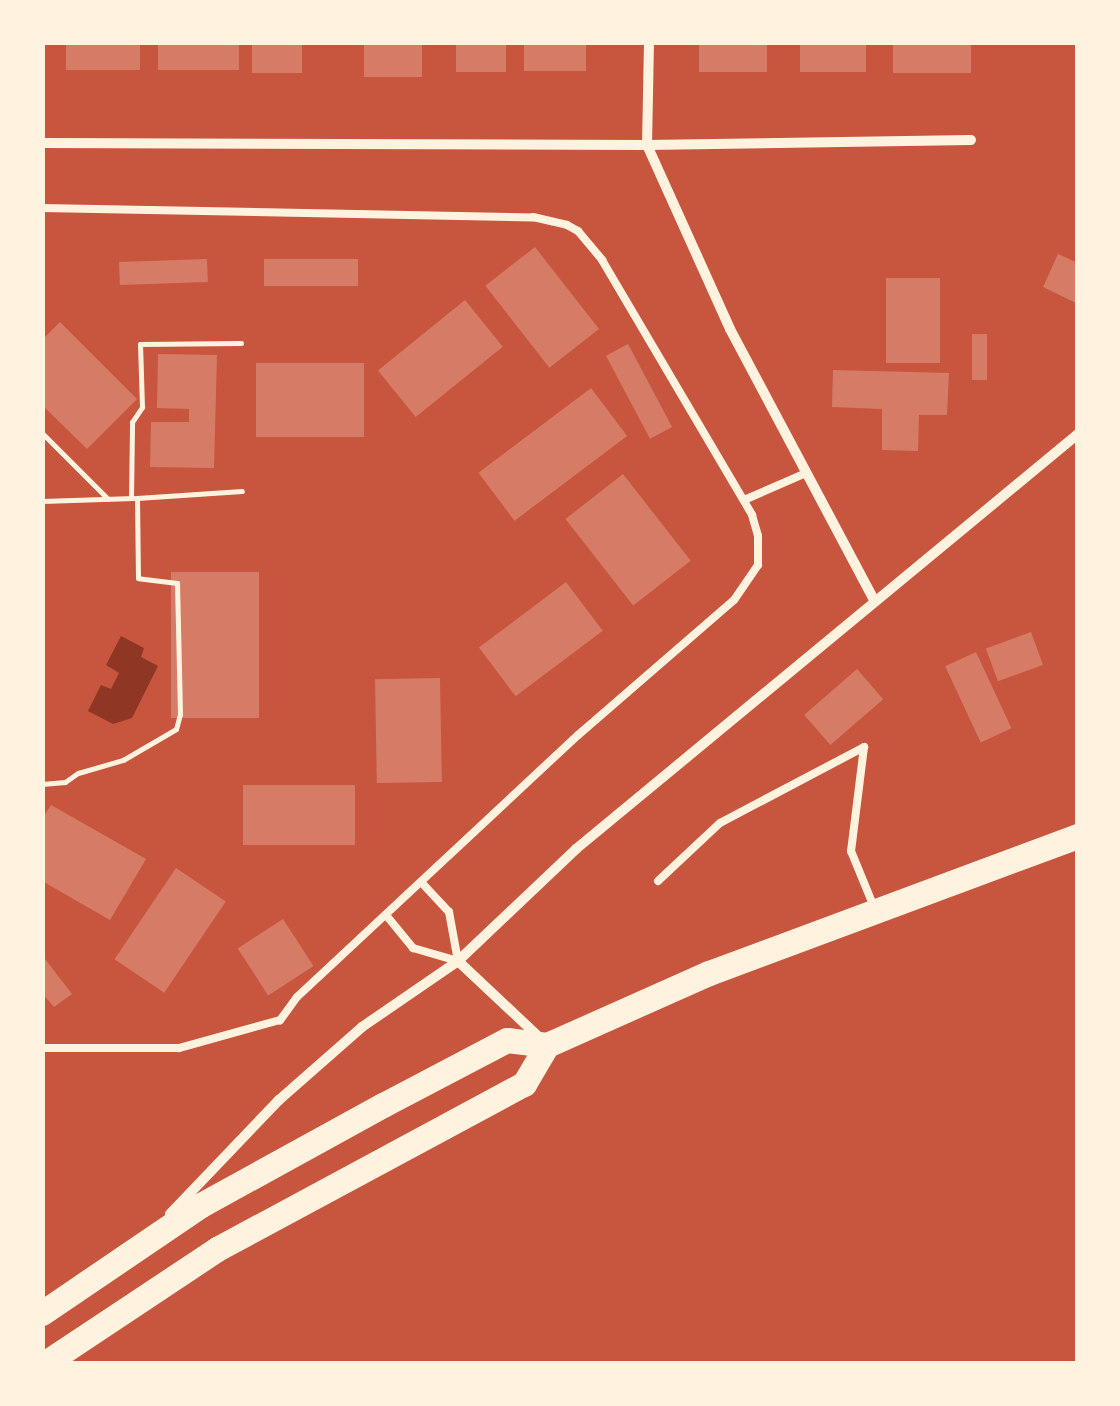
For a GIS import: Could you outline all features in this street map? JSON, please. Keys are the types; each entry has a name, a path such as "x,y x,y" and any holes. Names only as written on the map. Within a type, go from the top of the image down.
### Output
{"main road":[{"path":"42,1313 201,1205 507,1040 548,1045 709,972 1078,836"},
{"path":"44,1364 217,1249 524,1084 548,1045"}],"street":[{"path":"650,42 648,145 730,329 874,600"},
{"path":"42,143 648,145 971,140"},
{"path":"138,1248 279,1100 362,1028 458,960 576,849 1078,434"},
{"path":"458,960 548,1045"}],"lane":[{"path":"42,208 532,217 567,225 578,231 602,260 744,500 758,536 758,564 748,584 386,914 297,997 280,1020 179,1048 42,1048"},
{"path":"744,500 806,472"},
{"path":"658,881 720,823 864,747 851,850 875,911"},
{"path":"386,914 413,948 458,960 449,912 421,882"}],"path":[{"path":"42,784 65,782 78,773 123,760 176,729 180,714 177,582 138,578 132,422 142,407 140,344 241,342"},
{"path":"42,433 108,498"},
{"path":"42,501 242,491"}],"shaded area":[{"path":"121,636 144,648 141,657 158,666 132,718 113,724 88,711 101,685 111,689 119,673 106,665"}],"building":[{"path":"66,42 140,42 140,70 66,70"},
{"path":"158,42 239,42 239,70 158,70"},
{"path":"252,42 302,42 302,73 252,73"},
{"path":"364,42 422,42 422,77 364,77"},
{"path":"456,42 506,42 506,72 456,72"},
{"path":"524,42 586,42 586,71 524,71"},
{"path":"699,42 767,42 767,72 699,72"},
{"path":"800,42 866,42 866,72 800,72"},
{"path":"893,42 971,42 971,73 893,73"},
{"path":"535,247 599,329 549,368 485,286"},
{"path":"1058,254 1078,263 1078,304 1043,287"},
{"path":"207,259 208,282 120,285 119,262"},
{"path":"264,259 358,259 358,286 264,286"},
{"path":"886,278 940,278 940,363 886,363"},
{"path":"465,300 503,347 416,417 378,370"},
{"path":"60,322 137,399 87,449 42,405 42,340"},
{"path":"972,334 987,334 987,380 972,380"},
{"path":"628,344 672,427 650,439 606,356"},
{"path":"158,354 217,355 214,468 150,467 151,422 189,422 189,409 157,408"},
{"path":"256,363 364,363 364,437 256,437"},
{"path":"833,370 949,373 947,415 919,415 918,451 882,450 882,409 832,407"},
{"path":"591,388 627,436 515,521 478,473"},
{"path":"623,474 691,561 633,606 565,519"},
{"path":"171,572 259,572 259,718 171,718"},
{"path":"566,582 603,631 516,696 479,648"},
{"path":"1031,632 1043,665 998,681 986,648"},
{"path":"976,652 1011,728 981,742 945,666"},
{"path":"857,669 883,699 830,745 804,715"},
{"path":"440,678 442,782 377,783 375,679"},
{"path":"243,785 355,785 355,845 243,845"},
{"path":"51,805 146,859 110,920 42,881 42,819"},
{"path":"176,868 226,902 164,993 114,959"},
{"path":"283,919 313,966 268,995 238,948"},
{"path":"42,955 72,994 54,1007 42,993"}]}
